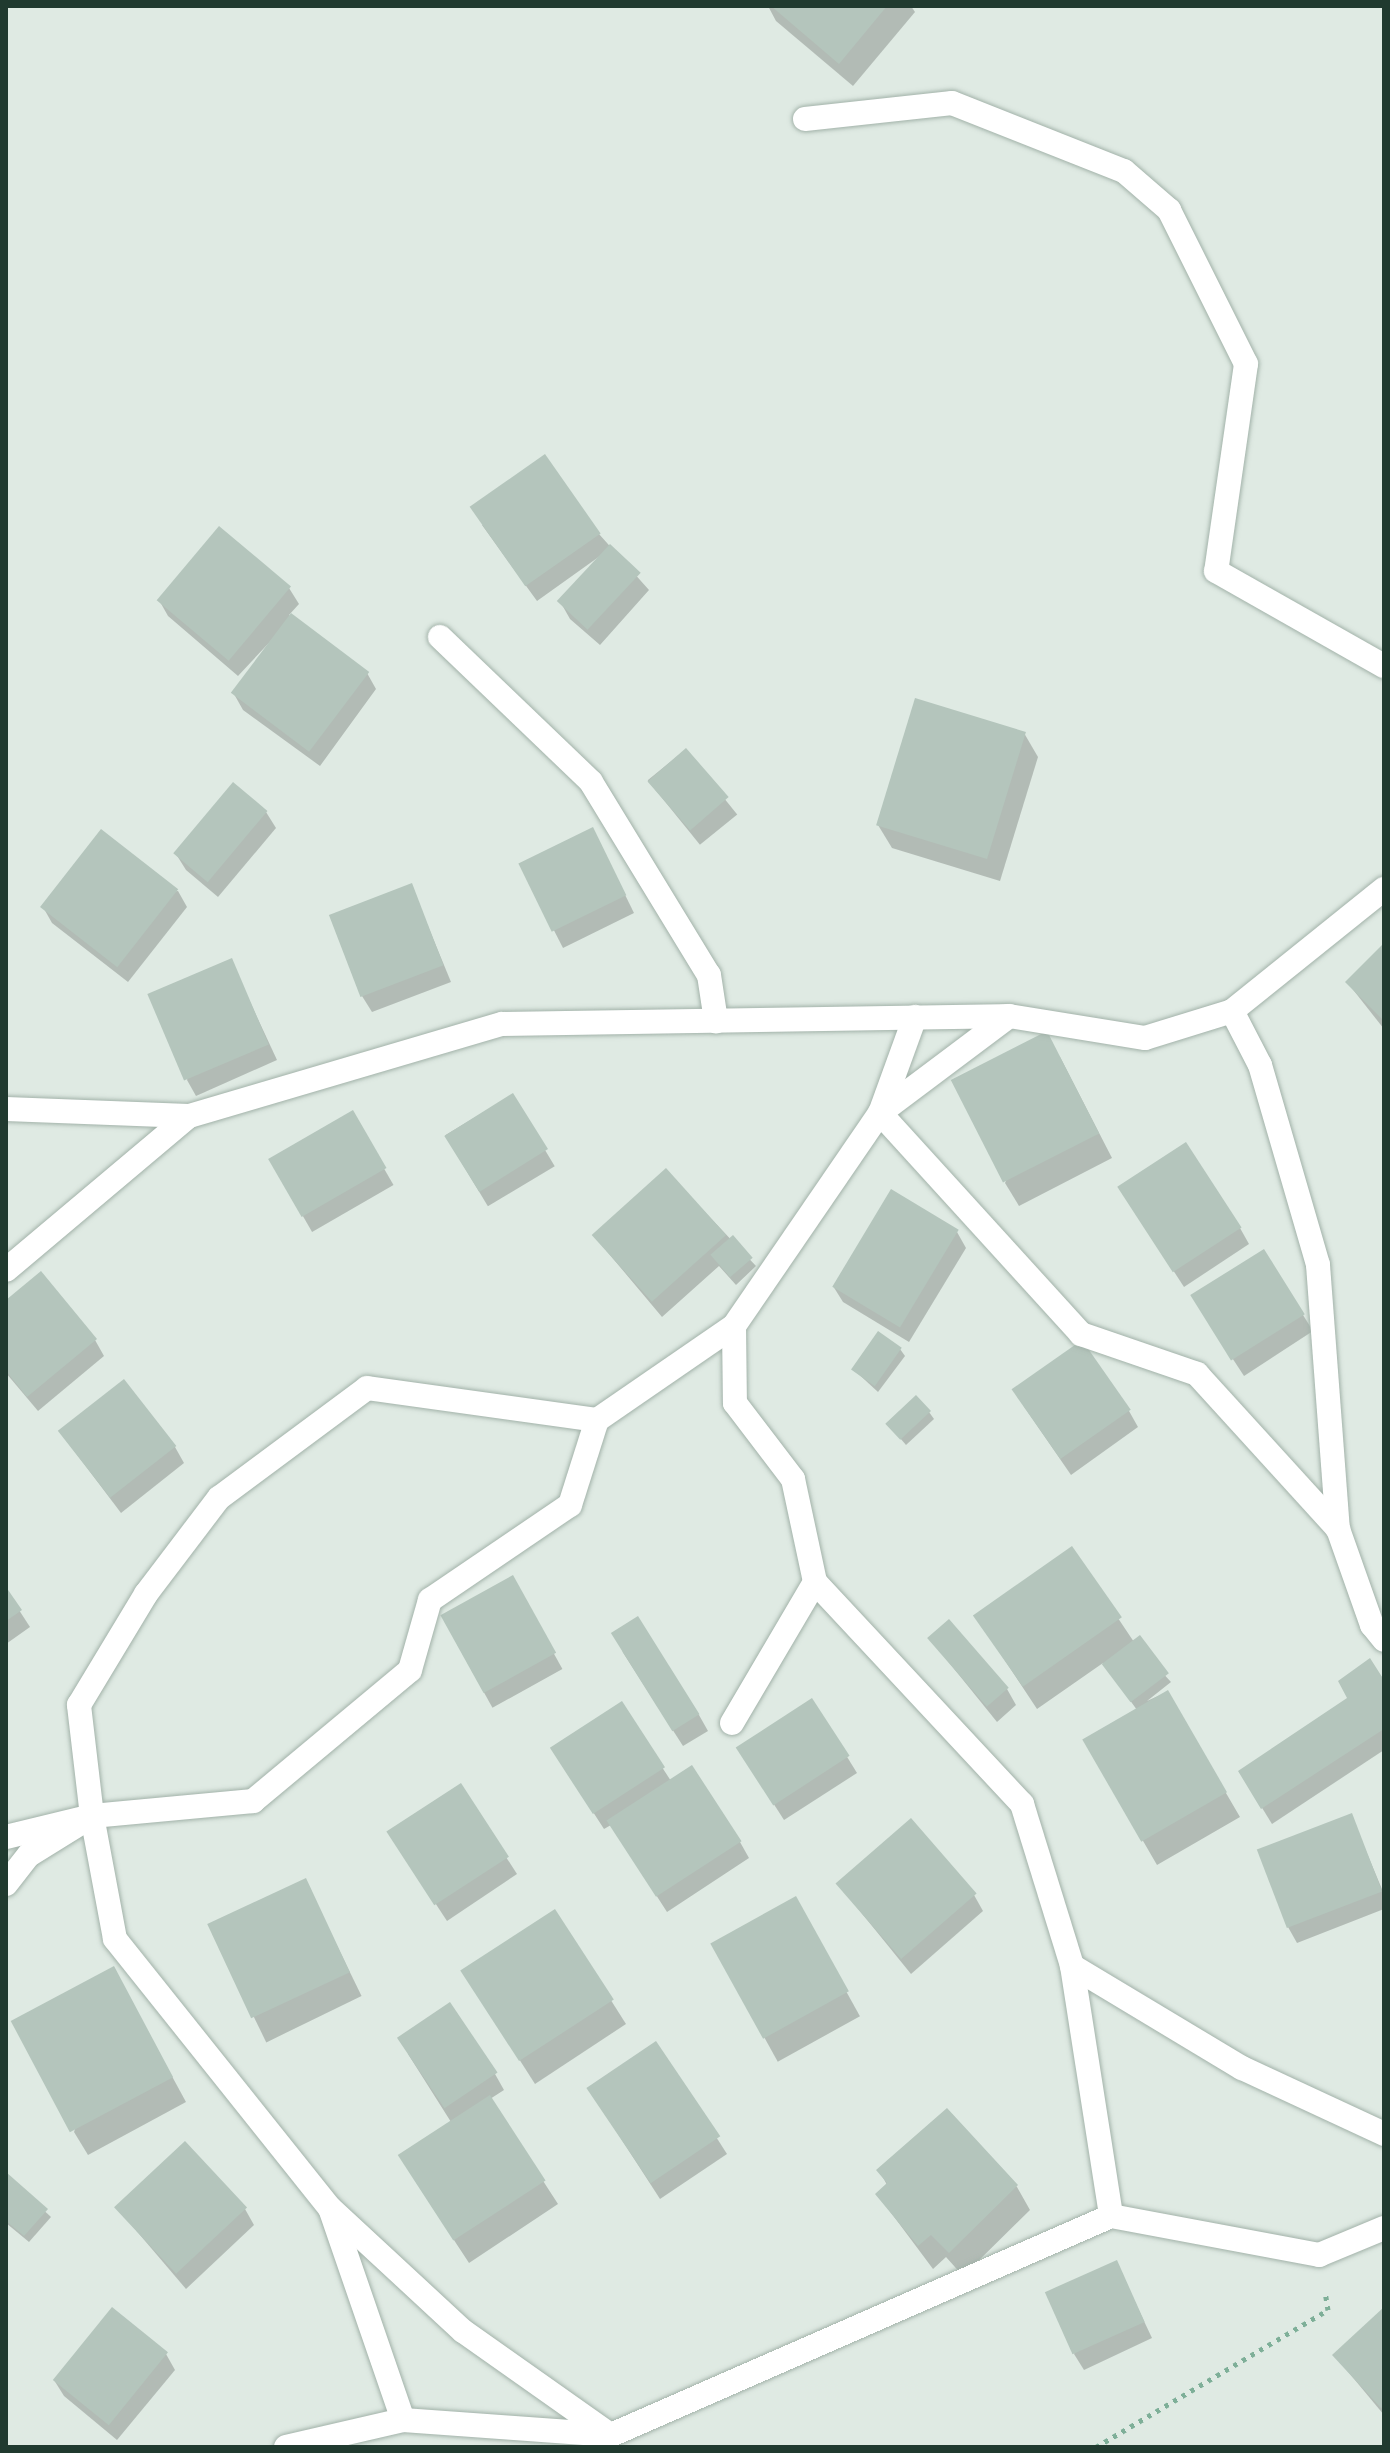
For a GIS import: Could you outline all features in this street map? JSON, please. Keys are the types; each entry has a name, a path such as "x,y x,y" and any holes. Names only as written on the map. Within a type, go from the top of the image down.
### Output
{"street":[{"path":"805,119 952,103 1124,171 1169,210 1246,364 1216,571 1384,666"},
{"path":"440,637 591,782 709,975 716,1021"},
{"path":"6,1109 189,1116 502,1024 1009,1016 1145,1038 1232,1011 1384,889"},
{"path":"1232,1011 1260,1065 1318,1265 1338,1529 1372,1625 1384,1640"},
{"path":"880,1113 1009,1016"},
{"path":"6,1837 92,1816 253,1801 410,1670 430,1600 570,1505 597,1420 734,1326 880,1113 915,1017"},
{"path":"880,1113 1081,1334 1197,1374 1338,1529"},
{"path":"6,1270 189,1116"},
{"path":"734,1326 735,1403 793,1479 815,1582 1022,1804 1072,1966 1111,2216"},
{"path":"597,1420 367,1388 219,1498 146,1594 79,1705 92,1816 115,1939 330,2208 463,2331 611,2435"},
{"path":"732,1723 815,1582"},
{"path":"6,1884 29,1855 92,1816"},
{"path":"1072,1966 1242,2068 1384,2134"},
{"path":"330,2208 403,2420"},
{"path":"286,2447 403,2420 611,2435 1111,2216 1319,2255 1384,2228"}],"path":[{"path":"1096,2447 1328,2310 1319,2255"}],"building":[{"path":"771,6 887,6 839,64"},
{"path":"545,454 601,533 525,586 470,507"},
{"path":"219,526 291,586 229,661 157,600"},
{"path":"610,544 641,573 588,630 557,601"},
{"path":"291,613 369,672 309,752 231,693"},
{"path":"915,698 1026,732 987,859 876,825"},
{"path":"686,748 729,797 690,831 648,781"},
{"path":"233,782 267,811 208,882 173,853"},
{"path":"593,827 626,895 552,932 518,863"},
{"path":"101,829 178,889 117,967 40,907"},
{"path":"412,883 444,965 360,997 329,915"},
{"path":"1384,943 1384,1021 1345,982"},
{"path":"232,958 269,1045 184,1080 147,994"},
{"path":"1047,1031 1099,1133 1003,1182 951,1080"},
{"path":"513,1093 548,1149 479,1192 444,1136"},
{"path":"353,1110 386,1168 302,1217 268,1159"},
{"path":"1186,1142 1242,1228 1173,1272 1117,1187"},
{"path":"666,1168 726,1235 652,1302 592,1235"},
{"path":"891,1189 959,1230 900,1327 832,1287"},
{"path":"733,1235 753,1258 730,1277 710,1255"},
{"path":"1264,1249 1305,1314 1231,1360 1190,1295"},
{"path":"41,1271 97,1339 27,1397 6,1371 6,1300"},
{"path":"878,1331 902,1348 875,1386 851,1370"},
{"path":"1082,1340 1131,1410 1060,1459 1012,1389"},
{"path":"124,1379 176,1446 110,1498 58,1431"},
{"path":"916,1395 931,1411 900,1440 885,1424"},
{"path":"1072,1546 1122,1617 1023,1687 973,1615"},
{"path":"513,1575 556,1653 484,1693 440,1615"},
{"path":"6,1587 22,1610 6,1621"},
{"path":"638,1616 699,1714 672,1731 611,1633"},
{"path":"949,1619 1009,1688 987,1707 927,1638"},
{"path":"1140,1635 1169,1673 1131,1702 1102,1664"},
{"path":"1370,1658 1384,1680 1384,1729 1261,1809 1238,1771 1347,1698 1338,1681"},
{"path":"1168,1690 1227,1792 1141,1842 1082,1740"},
{"path":"812,1698 850,1756 773,1805 736,1748"},
{"path":"622,1701 665,1767 593,1814 550,1748"},
{"path":"692,1765 742,1841 656,1897 606,1821"},
{"path":"461,1783 509,1857 434,1905 386,1831"},
{"path":"1352,1813 1382,1891 1287,1928 1257,1850"},
{"path":"911,1818 977,1893 901,1959 836,1884"},
{"path":"306,1878 350,1972 251,2018 207,1924"},
{"path":"796,1896 849,1991 763,2039 710,1944"},
{"path":"555,1909 614,2000 519,2061 460,1971"},
{"path":"114,1966 173,2077 70,2132 11,2021"},
{"path":"450,2002 498,2072 444,2108 397,2038"},
{"path":"656,2041 720,2136 651,2183 586,2088"},
{"path":"490,2095 546,2181 453,2240 398,2155"},
{"path":"947,2108 1018,2185 949,2253 931,2235 918,2246 875,2194 887,2183 876,2170"},
{"path":"185,2141 247,2208 176,2274 114,2207"},
{"path":"6,2172 48,2209 24,2236 6,2221"},
{"path":"1117,2260 1145,2322 1072,2354 1045,2292"},
{"path":"112,2307 168,2352 109,2425 53,2380"},
{"path":"1384,2307 1384,2406 1381,2408 1332,2355"}]}
